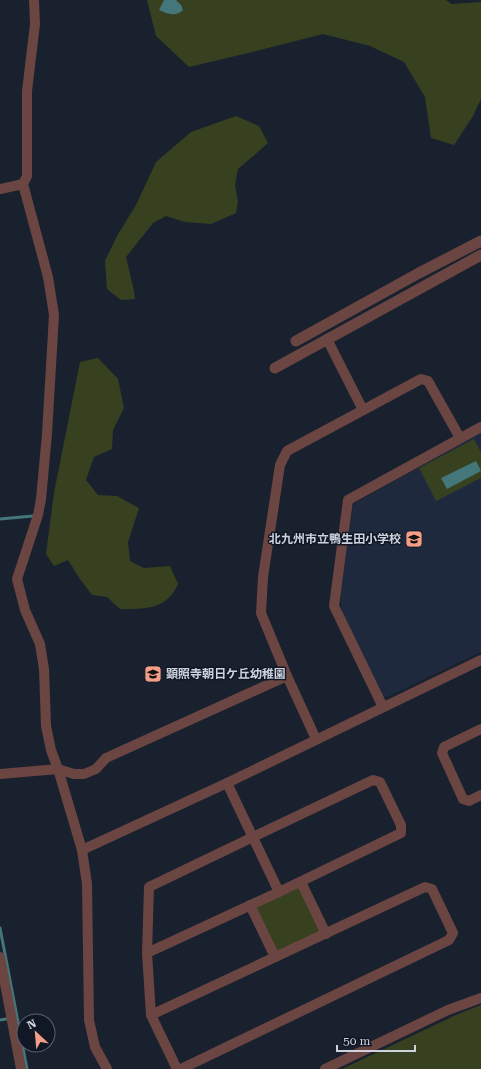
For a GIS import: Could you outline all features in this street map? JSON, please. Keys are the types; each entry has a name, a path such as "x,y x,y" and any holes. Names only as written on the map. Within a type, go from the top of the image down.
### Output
{"street":[{"path":"34,0 35,24 27,91 27,176 23,184 48,277 54,315 47,434 41,499 38,515 17,580 24,610 40,644 44,669 46,726 51,750 82,850 87,884 89,1020 96,1047 107,1069"},
{"path":"0,189 23,184"},
{"path":"296,341 418,273 481,241"},
{"path":"275,368 327,338 481,255"},
{"path":"327,338 363,410"},
{"path":"316,739 287,676 261,613 263,577 280,465 287,451 421,379 428,381 460,438"},
{"path":"383,707 334,606 348,500 481,427"},
{"path":"82,850 227,783 481,660"},
{"path":"0,774 58,769 74,774 84,774 96,769 106,758 287,676"},
{"path":"481,729 444,747 442,753 463,799 469,801 481,795"},
{"path":"147,953 301,882 401,833 401,825 380,782 373,780 149,887 147,953 152,1015 177,1069"},
{"path":"227,783 279,892"},
{"path":"301,882 326,934"},
{"path":"152,1015 425,887 432,889 453,933 449,940 181,1069"},
{"path":"250,905 275,957"},
{"path":"0,958 21,1069"},
{"path":"325,1069 448,1010 481,998"}],"shaded area":[{"path":"147,0 446,0 452,4 481,2 481,99 473,116 454,145 431,138 425,97 404,62 370,46 323,34 189,67 156,36"},
{"path":"164,0 176,0 181,5 183,10 177,14 168,14 159,10"},
{"path":"236,116 259,126 268,143 238,169 235,185 238,201 236,213 211,224 185,222 166,216 153,223 126,257 135,299 121,300 107,289 105,261 117,236 136,205 156,162 191,132"},
{"path":"98,358 118,379 124,408 113,430 112,449 94,457 86,480 98,495 117,496 139,508 128,542 130,561 144,568 170,566 178,584 168,599 146,608 120,609 107,597 92,595 68,560 54,566 46,554 54,493 80,362"},
{"name":"北九州市立鴨生田小学校","path":"481,432 481,652 387,697 382,696 343,616 341,605 340,595 353,506 357,502"},
{"path":"474,439 481,452 481,478 436,501 419,468"},
{"path":"476,461 481,471 447,489 441,478"},
{"path":"299,886 321,931 276,952 255,907"},
{"path":"481,1005 481,1069 342,1069 456,1015"}],"waterway":[{"path":"0,519 33,516"},
{"path":"0,928 27,1069"},
{"path":"0,1020 6,1019"}],"place":[{"name":"北九州市立鴨生田小学校","path":"414,539"},
{"name":"顕照寺朝日ケ丘幼稚園","path":"153,674"}]}
